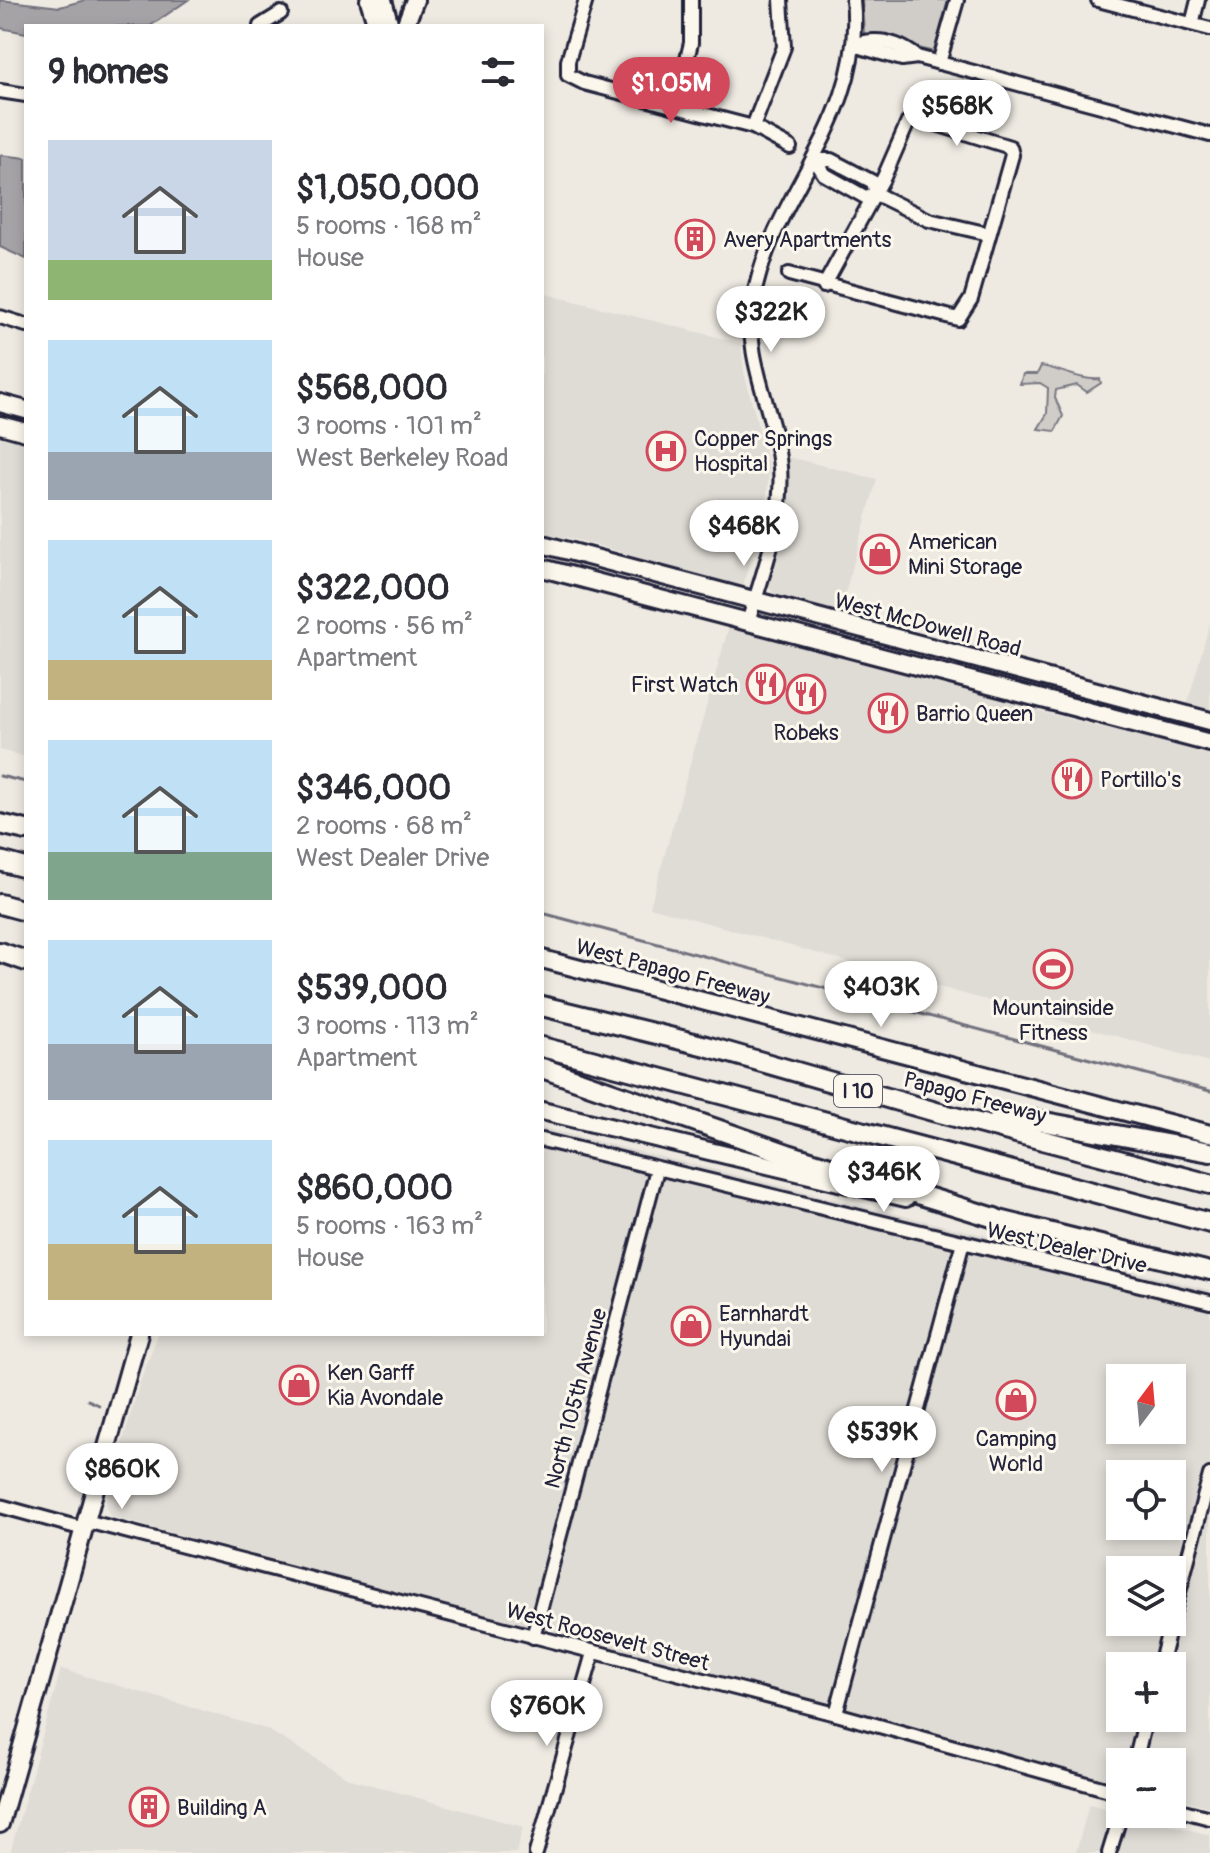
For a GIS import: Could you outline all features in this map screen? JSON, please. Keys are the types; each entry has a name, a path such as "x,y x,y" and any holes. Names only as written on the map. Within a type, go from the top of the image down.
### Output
{"highway":[{"path":"0,824 24,830"},
{"path":"0,861 24,867"},
{"path":"0,904 24,910"},
{"path":"0,952 24,960"},
{"name":"Papago Freeway","path":"544,1006 706,1046 737,1057 1210,1184"},
{"name":"I 10","path":"544,1048 1210,1223"},
{"path":"544,1069 774,1149 995,1218"},
{"path":"979,1122 1034,1120 1210,1152"}],"main road":[{"path":"369,0 376,24"},
{"path":"383,0 389,24"},
{"path":"406,24 415,0"},
{"path":"0,403 24,409"},
{"path":"0,425 24,431"},
{"name":"West McDowell Road","path":"544,545 1210,721"},
{"name":"West McDowell Road","path":"544,569 1210,743"},
{"name":"West Papago Freeway","path":"544,960 1210,1134"},
{"path":"544,1111 1210,1271"},
{"path":"0,1824 138,1336"}],"street":[{"path":"586,0 568,61 568,75 584,83 753,127 790,147"},
{"path":"675,107 691,43 691,0"},
{"path":"753,127 784,47 781,0"},
{"path":"748,622 775,521 780,468 754,358 753,301 770,243 815,160 841,102 853,45 853,0"},
{"path":"939,63 957,0"},
{"path":"1098,0 1210,29"},
{"path":"1192,24 1198,0"},
{"path":"263,24 281,13"},
{"path":"853,45 902,59 917,57 1210,135"},
{"path":"0,91 24,95"},
{"path":"789,274 824,286 958,319 971,299 1012,155 1010,147 920,119 908,122 876,194 824,286"},
{"path":"815,160 831,160 873,182 876,194"},
{"path":"815,160 824,174 865,197 876,194 929,220 989,234"},
{"path":"845,186 853,172"},
{"path":"0,317 24,324"},
{"name":"West Dealer Drive","path":"544,1141 1210,1302"},
{"name":"North 105th Avenue","path":"533,1637 657,1169"},
{"path":"836,1714 963,1242"},
{"path":"1186,1567 1210,1475"},
{"name":"West Roosevelt Street","path":"0,1506 836,1714 1106,1789"},
{"path":"536,1853 593,1653"},
{"path":"1186,1812 1210,1818"},
{"path":"1109,1853 1117,1828"}],"shaded area":[{"path":"0,0 60,7 85,0 188,0 153,24 24,24 24,33 0,28"},
{"path":"862,0 948,0 934,52 864,33"},
{"path":"0,155 24,158 24,258 0,247"},
{"name":"Copper Springs Hospital","path":"544,294 741,343 744,372 769,468 766,508 743,585 651,566 621,552 571,538 544,534"},
{"path":"1041,366 1100,379 1101,383 1087,392 1077,385 1056,390 1055,398 1063,416 1055,431 1038,429 1047,414 1048,388 1040,383 1020,384 1023,374 1037,374"},
{"path":"0,438 24,441 24,756 0,750"},
{"path":"788,457 877,479 839,615 779,599 769,588 789,502"},
{"path":"1210,623 1210,711 1187,705"},
{"path":"729,626 996,695 1039,711 1099,727 1142,734 1210,756 1210,1062 650,907"},
{"path":"544,1128 1210,1290 1210,1807 1186,1801 1186,1748 1106,1748 1106,1779 113,1517 108,1512 106,1501 139,1385 157,1336 544,1336"},
{"path":"61,1669 266,1729 350,1779 523,1827 516,1853 10,1853"},
{"path":"1089,1804 1106,1808 1106,1828 1183,1828 1210,1835 1210,1853 1076,1853"}],"waterway":[{"path":"0,776 24,782"},
{"path":"544,914 1210,1091"},
{"path":"88,1400 99,1405"}],"place":[{"name":"Avery Apartments","path":"695,239"},
{"name":"Copper Springs Hospital","path":"666,451"},
{"name":"American Mini Storage","path":"880,554"},
{"name":"First Watch","path":"766,684"},
{"name":"Robeks","path":"806,694"},
{"name":"Barrio Queen","path":"888,713"},
{"name":"Portillo's","path":"1072,779"},
{"name":"Mountainside Fitness","path":"1053,969"},
{"name":"Earnhardt Hyundai","path":"691,1326"},
{"name":"Ken Garff Kia Avondale","path":"299,1385"},
{"name":"Camping World","path":"1016,1400"},
{"name":"Building A","path":"149,1807"}]}
